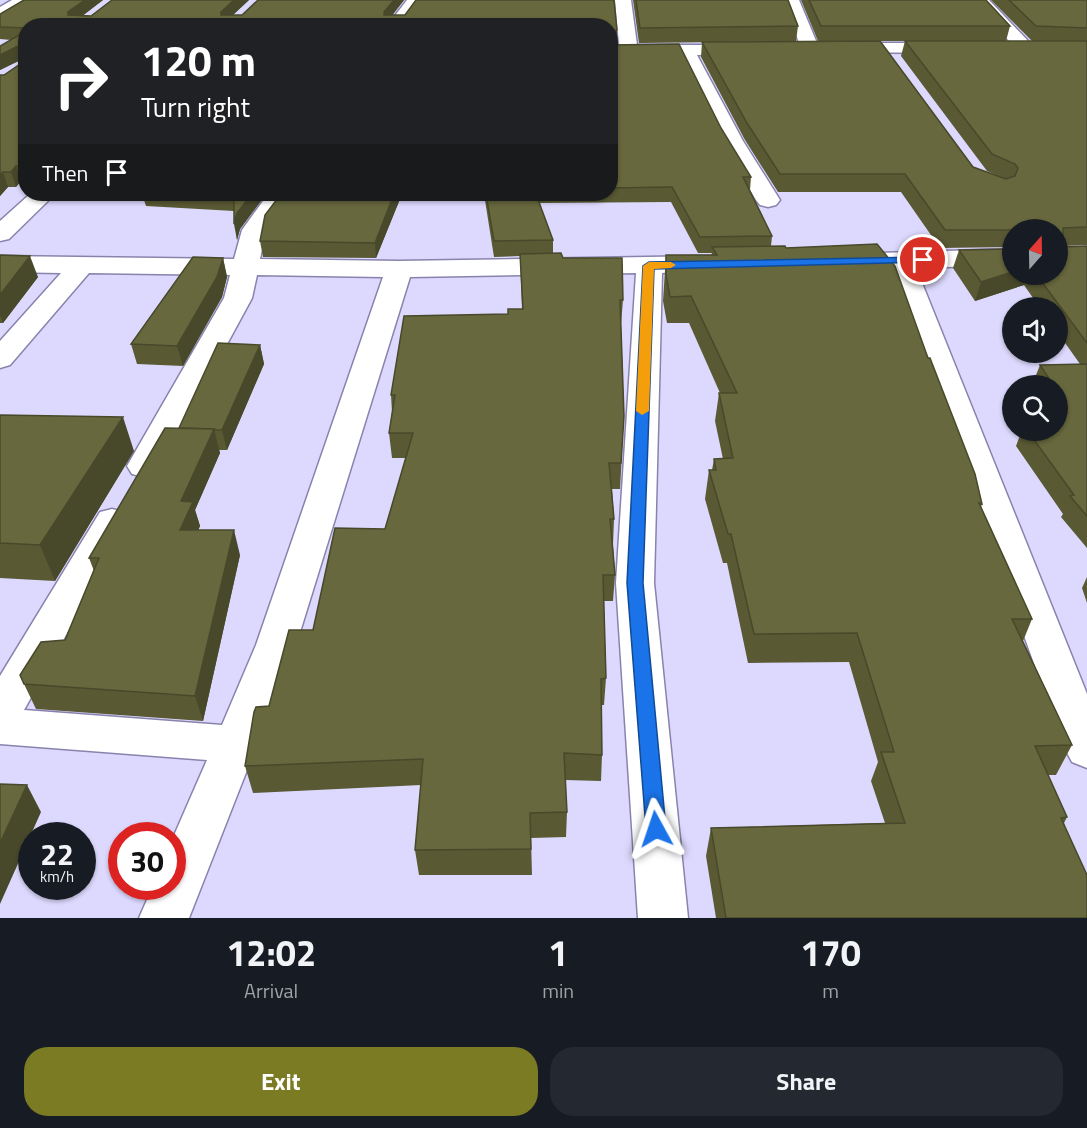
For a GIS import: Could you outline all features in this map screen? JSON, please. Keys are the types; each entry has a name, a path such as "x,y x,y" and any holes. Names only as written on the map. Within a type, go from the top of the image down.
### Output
{"street":[{"path":"0,14 23,0"},
{"path":"401,18 415,0"},
{"path":"623,0 620,51 765,49"},
{"path":"791,0 810,48"},
{"path":"980,0 1025,48"},
{"path":"788,48 966,48"},
{"path":"883,48 900,69"},
{"path":"1001,48 1047,48"},
{"path":"685,50 732,141 768,200"},
{"path":"0,234 35,201"},
{"path":"0,713 169,424 238,298 254,230 274,201"},
{"path":"823,262 1002,257"},
{"path":"901,261 1087,749"},
{"path":"0,264 399,269 732,264"},
{"path":"0,359 81,266"},
{"path":"649,266 635,583 663,918"},
{"path":"164,918 276,645 399,269"},
{"path":"0,726 235,744"}],"building":[{"path":"24,0 85,0 68,12 68,15 91,16 112,0 234,0 221,12 221,15 242,15 258,0 394,0 384,15 405,15 416,0 614,0 616,18 18,18 18,28 0,27 0,14"},
{"path":"636,0 788,0 798,26 640,28"},
{"path":"809,0 986,0 1010,26 821,26"},
{"path":"1009,0 1087,0 1087,28 1036,26"},
{"path":"18,36 18,46 0,55 0,46"},
{"path":"880,41 973,167 1006,179 1015,176 1018,168 1015,164 992,154 905,41 1087,41 1087,227 1068,228 1068,219 1002,219 1002,230 945,230 905,174 780,174 747,123 702,42"},
{"path":"679,44 721,128 751,177 743,177 772,236 700,237 672,187 618,188 618,45"},
{"path":"18,65 18,166 11,172 3,172 0,175 0,75 4,75"},
{"path":"234,201 246,201 237,213 234,224"},
{"path":"276,201 391,201 375,243 260,241 265,215"},
{"path":"487,201 539,201 553,240 494,241"},
{"path":"877,244 895,266 928,358 930,358 975,474 982,504 979,503 1032,619 1012,619 1072,745 1035,746 1067,817 1061,818 1087,875 1087,918 726,918 711,828 905,823 881,752 894,752 857,633 754,634 731,534 728,534 709,470 716,470 714,459 733,458 719,393 737,393 691,296 670,297 666,275 666,255 717,255 712,247 785,246 786,248"},
{"path":"1087,246 1087,343 1068,317 1068,297 1053,297 1044,285 1068,285 1068,247"},
{"path":"1002,249 1002,275 981,282 959,250"},
{"path":"561,253 563,258 622,258 623,300 620,300 624,416 621,463 609,463 614,519 610,519 615,575 603,575 606,678 601,679 602,755 564,753 567,812 530,813 531,849 415,850 423,759 245,766 254,712 256,707 269,706 289,630 313,630 335,528 385,529 413,433 389,433 395,395 391,395 404,316 508,314 508,309 523,309 520,254"},
{"path":"0,255 30,256 0,295"},
{"path":"193,257 223,258 217,277 177,346 131,344"},
{"path":"218,343 260,345 222,430 179,428"},
{"path":"1087,364 1087,516 1070,496 1074,495 1035,441 1068,441 1068,375 1047,375 1040,365"},
{"path":"0,415 123,417 40,545 0,543"},
{"path":"165,428 214,429 181,501 193,502 180,530 234,530 195,696 24,684 20,675 41,642 65,640 99,558 89,558"},
{"path":"0,784 27,785 0,843"}],"slow traffic":[{"path":"642,411 649,266 671,265"}],"route":[{"path":"656,829 635,583 649,266 923,260"}]}
